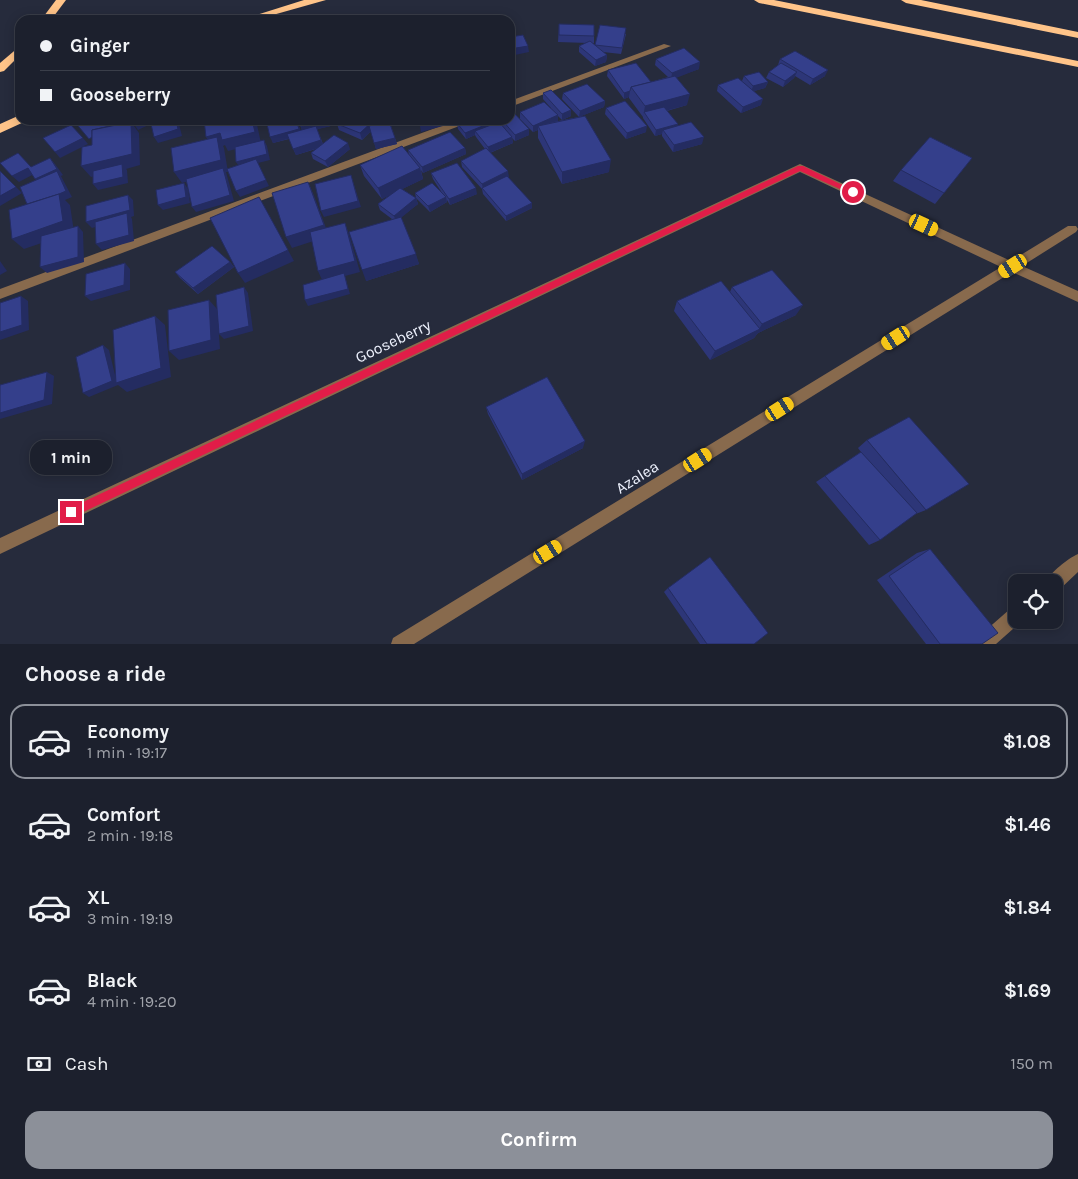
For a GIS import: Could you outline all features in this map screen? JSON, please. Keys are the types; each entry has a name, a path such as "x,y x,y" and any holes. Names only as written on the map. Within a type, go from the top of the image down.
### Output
{"highway":[{"path":"50,15 61,0"},
{"path":"261,15 293,5 321,0"},
{"path":"759,0 1078,64"},
{"path":"906,0 1078,35"},
{"path":"0,69 15,54"},
{"path":"0,129 15,122"}],"street":[{"path":"515,102 667,46"},
{"path":"0,294 454,125"},
{"name":"Gooseberry","path":"0,546 800,168 1013,266"},
{"name":"Azalea","path":"399,644 1072,230"},
{"path":"1013,266 1078,297"},
{"path":"1063,575 1078,562"},
{"path":"983,644 1008,623"}],"building":[{"path":"559,24 594,25 594,36 559,35"},
{"path":"600,25 626,28 622,48 595,45"},
{"path":"523,35 528,46 515,48 515,36"},
{"path":"590,41 607,55 596,60 579,46"},
{"path":"684,48 700,62 672,73 656,59"},
{"path":"795,51 828,70 813,79 780,59"},
{"path":"636,63 651,82 631,87 630,91 624,93 608,70"},
{"path":"781,63 797,72 785,81 769,72"},
{"path":"759,72 768,82 753,86 744,76"},
{"path":"675,76 690,94 645,106 631,87"},
{"path":"738,78 763,99 743,107 718,85"},
{"path":"587,84 605,101 580,111 563,93"},
{"path":"551,90 571,110 562,114 543,93"},
{"path":"625,101 647,126 627,133 606,108"},
{"path":"544,102 558,115 533,126 520,112"},
{"path":"664,107 678,124 656,130 644,112"},
{"path":"515,114 529,129 515,135 506,125 515,125"},
{"path":"585,116 611,160 562,172 538,126"},
{"path":"691,122 704,137 674,145 663,130"},
{"path":"71,125 83,138 55,152 43,138"},
{"path":"77,125 113,125 92,130 92,137 89,139"},
{"path":"116,125 131,125 132,154 81,166 82,147 92,145 92,130"},
{"path":"151,125 177,125 178,129 154,137"},
{"path":"205,125 253,125 255,132 222,140 220,133 206,137"},
{"path":"267,125 298,125 299,129 270,137"},
{"path":"340,125 369,125 360,133"},
{"path":"390,125 395,138 374,143 369,126"},
{"path":"459,125 485,125 465,133"},
{"path":"491,125 502,125 512,137 488,147 475,131"},
{"path":"316,126 321,140 293,149 287,134"},
{"path":"450,132 465,148 422,167 408,150"},
{"path":"334,135 348,143 325,161 311,153"},
{"path":"217,137 221,160 174,172 171,148"},
{"path":"930,137 972,158 944,193 901,170"},
{"path":"264,140 267,154 236,162 235,147"},
{"path":"402,146 420,168 378,188 360,165"},
{"path":"486,148 508,171 482,184 461,161"},
{"path":"18,153 31,167 50,158 57,169 35,179 28,168 12,176 0,163"},
{"path":"256,159 266,180 236,191 227,169"},
{"path":"457,163 476,188 449,199 431,173"},
{"path":"122,164 123,177 93,184 93,171"},
{"path":"223,168 230,195 192,207 186,179"},
{"path":"0,171 16,187 0,196"},
{"path":"57,171 66,191 27,204 20,187"},
{"path":"351,175 358,201 321,211 315,184"},
{"path":"507,176 532,203 506,216 482,188"},
{"path":"308,182 324,225 286,237 272,193"},
{"path":"184,183 186,197 158,205 156,190"},
{"path":"432,183 446,197 428,206 415,193"},
{"path":"400,188 416,198 394,216 378,204"},
{"path":"59,194 63,221 12,239 9,210"},
{"path":"128,195 130,210 86,222 86,206"},
{"path":"259,197 288,250 238,273 210,218"},
{"path":"127,213 129,235 96,244 95,222"},
{"path":"401,217 416,254 362,270 349,232"},
{"path":"345,223 355,261 318,271 310,232"},
{"path":"78,226 78,257 40,267 41,236"},
{"path":"212,246 230,262 193,288 175,272"},
{"path":"125,263 124,285 85,296 86,274"},
{"path":"772,270 803,305 762,324 732,287"},
{"path":"344,273 348,289 305,300 303,285"},
{"path":"721,281 760,329 715,351 677,301"},
{"path":"244,287 249,326 219,334 216,295"},
{"path":"21,296 22,325 0,332 0,303"},
{"path":"209,300 211,340 169,351 168,310"},
{"path":"155,316 161,368 116,383 113,330"},
{"path":"103,345 112,381 83,393 76,357"},
{"path":"47,372 44,400 0,413 0,385"},
{"path":"547,377 585,441 522,474 486,407"},
{"path":"909,417 969,484 926,510 867,440"},
{"path":"861,452 917,513 880,540 825,476"},
{"path":"930,549 998,633 982,644 940,644 889,576"},
{"path":"710,557 768,633 754,644 707,644 668,588"}],"route":[{"path":"71,512 800,168 853,192"}]}
